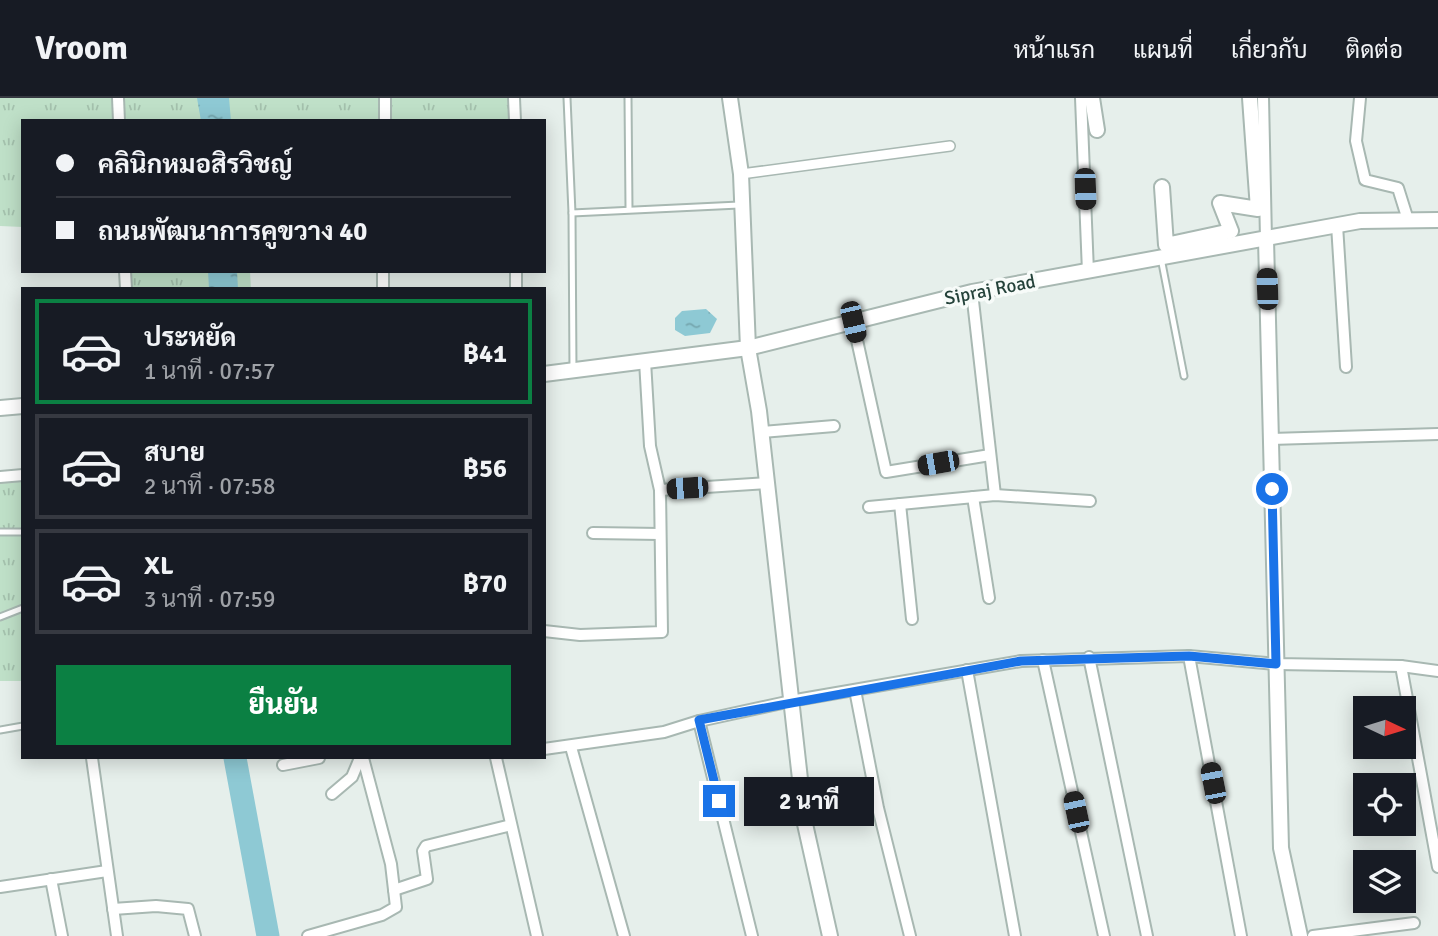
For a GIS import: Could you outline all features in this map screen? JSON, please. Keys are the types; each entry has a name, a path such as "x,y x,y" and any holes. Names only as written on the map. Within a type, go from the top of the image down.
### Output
{"street":[{"path":"118,98 119,119"},
{"path":"385,98 385,119"},
{"path":"514,98 514,119"},
{"path":"730,98 741,174 748,348 762,432 806,824 830,936"},
{"path":"1081,98 1088,272"},
{"path":"1093,98 1097,130"},
{"path":"1159,189 1166,245 1231,231 1220,203 1258,209 1250,98"},
{"path":"1263,98 1281,848 1300,936"},
{"path":"1360,98 1356,141 1365,180 1398,188 1408,220"},
{"path":"741,174 950,146"},
{"path":"1159,189 1161,258"},
{"name":"Sipraj Road","path":"546,374 748,348 972,292 1337,225 1438,220"},
{"path":"1337,225 1346,367"},
{"path":"972,292 995,495"},
{"path":"853,322 886,472 990,455"},
{"path":"546,631 580,635 662,632 660,490 650,446 645,361"},
{"path":"0,408 21,406"},
{"path":"762,432 834,426"},
{"path":"1271,439 1438,434"},
{"path":"0,477 21,475"},
{"path":"660,490 767,483"},
{"path":"869,508 995,495 1090,501"},
{"path":"973,497 989,598"},
{"path":"900,505 912,619"},
{"path":"593,533 660,534"},
{"path":"1189,656 1241,936"},
{"path":"546,749 664,732 699,720 791,702 967,670 1042,660 1189,656 1276,664 1401,666 1438,671"},
{"path":"1089,657 1147,936"},
{"path":"1042,660 1104,936"},
{"path":"1401,666 1438,867"},
{"path":"967,670 1014,936"},
{"path":"855,690 878,808 910,936"},
{"path":"699,720 752,936"},
{"path":"571,747 624,936"},
{"path":"92,759 117,936"},
{"path":"282,765 314,759"},
{"path":"332,794 352,777 361,759"},
{"path":"308,936 391,911 396,907 391,864 361,759"},
{"path":"496,759 537,936"},
{"path":"394,890 427,879 423,851 426,846 511,825"},
{"path":"0,887 107,871"},
{"path":"51,879 62,936"},
{"path":"113,909 156,906 188,909 195,936"},
{"path":"1313,936 1414,922"}],"lane":[{"path":"567,98 572,213 573,370"},
{"path":"628,98 629,208"},
{"path":"572,213 629,208 743,205"},
{"path":"1161,258 1184,376"},
{"path":"0,532 21,532"},
{"path":"0,617 21,609"},
{"path":"0,730 21,726"}],"green space":[{"path":"0,98 514,98 515,119 21,119 21,227 0,226"},
{"path":"125,273 250,273 251,287 126,287"},
{"path":"21,475 21,681 0,681 0,477"}],"water":[{"path":"197,98 229,98 231,119 201,119"},
{"path":"208,273 237,273 238,287 209,287"},
{"path":"706,309 717,319 710,333 685,336 675,330 675,318 682,311"}],"waterway":[{"path":"235,759 268,936"}],"route":[{"path":"719,801 699,720 796,700 1021,661 1189,656 1276,664 1272,489"}]}
